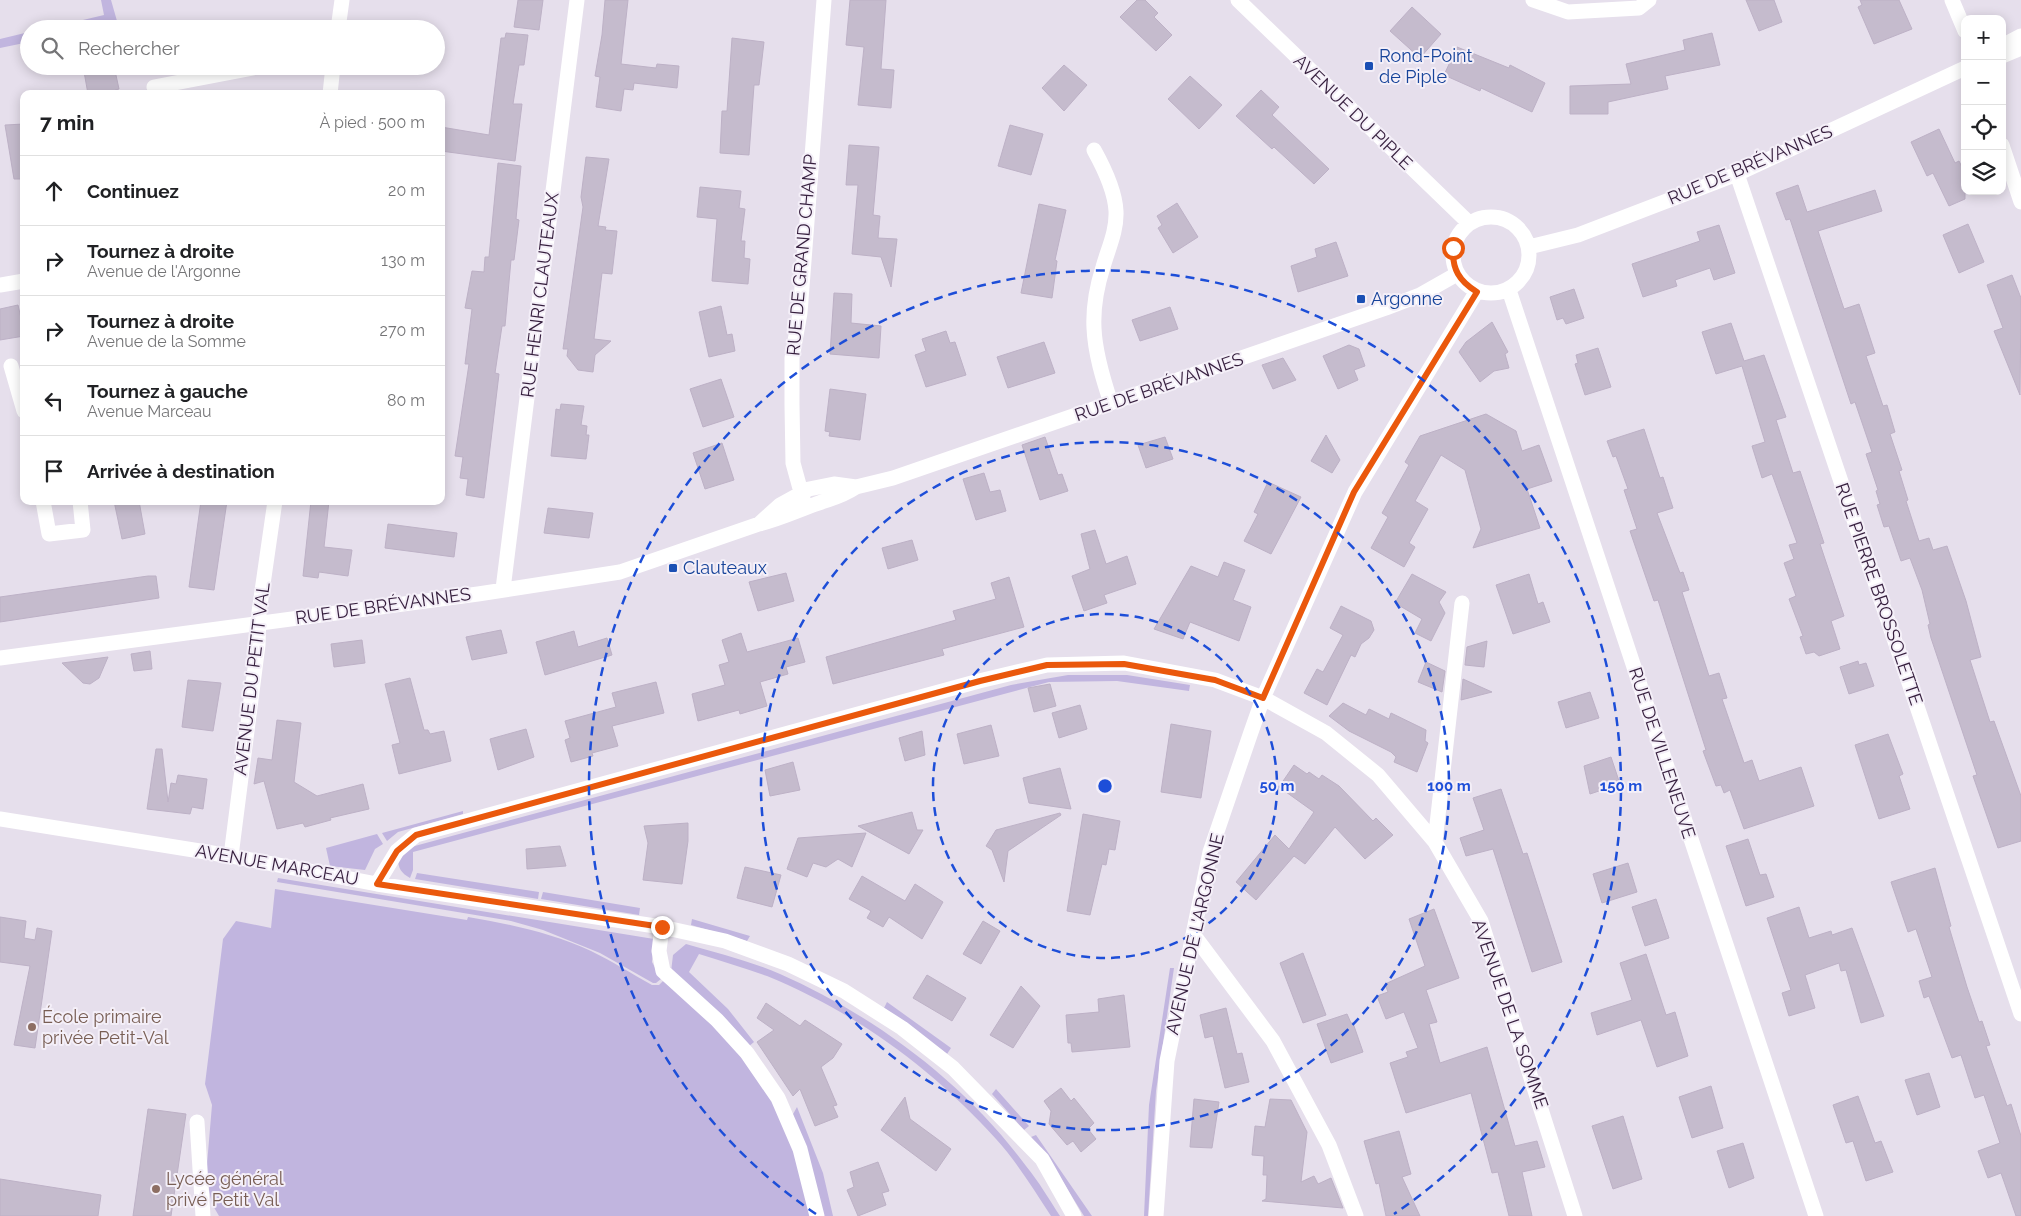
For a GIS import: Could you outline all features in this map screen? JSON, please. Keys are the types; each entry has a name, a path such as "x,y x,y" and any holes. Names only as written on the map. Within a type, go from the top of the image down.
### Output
{"street":[{"path":"339,20 342,0"},
{"name":"RUE HENRI CLAUTEAUX","path":"503,589 577,0"},
{"name":"RUE DE GRAND CHAMP","path":"803,501 793,464 792,358 800,313 824,0"},
{"name":"AVENUE DU PIPLE","path":"1238,0 1469,224"},
{"path":"1533,0 1568,12 1639,8 1650,0"},
{"path":"1952,0 1961,21"},
{"path":"2006,44 2021,36"},
{"path":"2006,54 2021,48"},
{"name":"RUE DE BRÉVANNES","path":"1529,247 1578,235 1737,174 1961,70"},
{"path":"154,87 216,75"},
{"path":"330,90 332,75"},
{"path":"1094,150 1104,169 1116,211 1112,241 1102,268 1096,296 1094,328 1101,370 1111,403"},
{"path":"2004,150 2021,202"},
{"name":"RUE PIERRE BROSSOLETTE","path":"1737,174 2021,1014"},
{"path":"1495,217 1507,221 1518,228 1529,247 1529,260 1521,280 1509,290 1491,294 1477,292 1457,274 1452,259 1456,238 1469,224 1483,218 1495,217"},
{"name":"RUE DE BRÉVANNES","path":"0,658 620,572 759,524 780,505 803,501 809,489 834,484 856,487 893,478 1386,308 1420,295 1457,274"},
{"path":"0,285 20,282"},
{"name":"RUE DE VILLENEUVE","path":"1509,290 1816,1216"},
{"name":"AVENUE DE L'ARGONNE","path":"1156,1216 1167,1061 1193,934 1210,852 1263,698 1354,492 1477,292"},
{"path":"11,366 20,397"},
{"path":"44,505 49,534 83,530 80,505"},
{"name":"AVENUE DU PETIT VAL","path":"231,856 274,505"},
{"path":"1435,842 1462,603"},
{"name":"AVENUE DE LA SOMME","path":"377,884 397,851 416,835 980,681 1047,665 1124,664 1215,680 1263,698 1326,733 1378,775 1435,842 1482,921 1575,1216"},
{"name":"AVENUE MARCEAU","path":"0,819 231,856 377,884 662,927 725,941 788,964 844,991 902,1028 953,1068 1042,1159 1074,1216"},
{"path":"662,927 659,951 663,971 717,1020 747,1053 778,1098 800,1149 817,1216"},
{"path":"1193,934 1273,1041 1329,1145 1356,1216"},
{"path":"197,1122 203,1216"}],"shaded area":[{"path":"101,0 111,0 117,20 83,20 104,15"},
{"path":"20,34 20,44 0,48 0,39"},
{"path":"1068,675 1127,675 1190,685 1189,691 1117,681 1049,682 413,852 413,870 410,878 402,872 399,865 398,858 411,847 1011,685"},
{"path":"463,811 463,814 398,832 387,841 382,833"},
{"path":"377,834 383,844 375,849 365,870 330,866 326,848"},
{"path":"417,873 539,892 538,899 415,879"},
{"path":"278,878 654,939 652,962 661,979 653,983 600,953 543,930 511,921 277,882"},
{"path":"275,889 467,920 468,917 515,926 546,934 591,951 652,985 659,985 663,981 707,1016 746,1060 777,1109 798,1162 811,1216 219,1216 212,1204 206,1176 212,1105 205,1084 223,939 236,921 271,928"},
{"path":"543,892 640,908 639,915 541,899"},
{"path":"692,919 750,936 747,941 691,925"},
{"path":"686,944 733,957 780,974 850,1010 915,1054 975,1106 1002,1135 1035,1178 1060,1216 1051,1216 1011,1157 972,1113 919,1066 891,1045 862,1025 800,990 742,967 699,954 689,972 728,1009 754,1042 748,1047 671,972 673,955"},
{"path":"1170,968 1174,968 1156,1091 1148,1216 1144,1216 1149,1105"},
{"path":"887,1002 951,1048 947,1054 884,1008"},
{"path":"996,1089 1029,1126 1024,1130 992,1094"},
{"path":"797,1107 823,1173 833,1216 822,1216 792,1116"},
{"path":"1036,1135 1092,1216 1084,1216 1063,1182 1031,1137"}],"building":[{"path":"518,0 543,0 539,30 514,27"},
{"path":"605,0 628,0 621,64 656,68 657,64 679,66 677,88 634,83 633,90 624,89 621,111 596,107 600,77 595,76 602,35"},
{"path":"850,0 886,0 881,69 894,70 891,108 858,105 864,47 846,45"},
{"path":"1137,0 1145,0 1158,13 1154,17 1172,35 1156,51 1120,17"},
{"path":"1746,0 1774,0 1782,22 1759,31"},
{"path":"1860,0 1899,0 1912,29 1874,44 1858,7 1862,5"},
{"path":"1412,7 1441,34 1420,58 1390,31"},
{"path":"506,33 528,35 524,65 519,65 513,104 522,104 515,161 445,152 445,128 489,135 501,38 505,38"},
{"path":"1712,33 1720,65 1665,76 1668,89 1608,102 1608,114 1570,114 1570,86 1631,84 1626,64 1685,50 1683,40"},
{"path":"732,38 764,42 759,85 754,85 749,155 720,153 722,111 727,111"},
{"path":"1457,47 1509,68 1510,65 1545,83 1532,112 1481,88 1480,91 1444,75"},
{"path":"1064,65 1087,85 1064,111 1042,88"},
{"path":"85,75 116,75 119,89 87,90"},
{"path":"1190,76 1222,105 1199,129 1168,99"},
{"path":"1261,90 1279,107 1272,115 1329,169 1314,184 1274,147 1272,149 1236,116"},
{"path":"20,124 20,179 14,179 5,125"},
{"path":"1010,125 1043,134 1031,175 998,166"},
{"path":"1939,129 1955,163 1959,161 1961,165 1961,195 1965,195 1965,199 1949,206 1933,173 1927,176 1911,142"},
{"path":"849,145 879,147 873,215 880,216 878,238 897,239 891,287 881,257 852,254 858,185 846,185"},
{"path":"586,157 609,159 598,226 606,227 605,230 617,231 612,274 602,273 594,339 611,341 595,355 593,372 578,370 567,356 568,349 563,349 583,207 581,197"},
{"path":"498,163 521,166 516,219 519,220 514,260 511,260 505,326 502,326 495,373 499,374 484,498 466,495 468,479 460,478 463,457 455,456 469,364 465,364 472,309 465,308 472,271 484,272 485,257 489,257"},
{"path":"1798,185 1807,212 1875,190 1882,211 1818,231 1844,309 1859,304 1875,353 1866,356 1883,406 1887,405 1895,432 1890,434 1902,470 1899,471 1908,500 1906,501 1919,541 1929,538 1933,550 1947,546 1966,601 1981,657 1970,660 1990,722 1994,721 2021,796 2021,841 1998,848 1973,776 1977,775 1931,638 1928,625 1930,624 1922,590 1910,558 1901,561 1889,526 1884,527 1877,505 1880,504 1876,491 1878,490 1866,454 1872,452 1855,402 1851,404 1790,219 1786,220 1776,193"},
{"path":"700,187 741,191 739,208 745,209 741,241 745,241 744,258 750,259 748,284 712,281 717,219 697,217"},
{"path":"1177,203 1198,237 1173,253 1158,228 1162,225 1157,216"},
{"path":"1039,204 1066,210 1055,260 1057,261 1052,298 1021,293"},
{"path":"1968,224 1984,262 1959,273 1943,235"},
{"path":"1719,225 1735,273 1714,280 1710,268 1675,280 1677,286 1643,297 1632,264 1700,241 1697,232"},
{"path":"1336,242 1348,276 1298,292 1291,266 1317,257 1315,249"},
{"path":"2012,275 2021,298 2020,395 1994,331 2003,328 1987,285"},
{"path":"1574,289 1584,318 1566,324 1563,318 1557,320 1550,297"},
{"path":"834,293 852,294 851,323 881,326 879,358 830,354"},
{"path":"18,305 20,337 0,340 0,309"},
{"path":"721,306 727,335 732,334 735,351 709,357 699,312"},
{"path":"1170,307 1178,329 1140,341 1132,320"},
{"path":"1492,322 1508,352 1505,354 1509,368 1494,371 1480,382 1459,352 1466,342"},
{"path":"1731,323 1744,361 1764,355 1786,417 1776,420 1793,473 1800,471 1824,543 1820,544 1844,616 1831,621 1840,649 1819,656 1814,652 1806,654 1800,637 1803,636 1789,599 1796,596 1784,563 1794,559 1789,545 1797,543 1772,474 1762,478 1752,446 1765,442 1742,366 1716,374 1702,332"},
{"path":"946,331 950,343 955,342 966,375 926,387 915,355 926,351 922,339"},
{"path":"1044,342 1055,373 1008,388 997,357"},
{"path":"1349,345 1359,349 1365,366 1354,370 1358,380 1338,389 1323,356"},
{"path":"1598,348 1611,387 1585,395 1575,364 1578,363 1576,355"},
{"path":"1283,358 1296,380 1273,389 1262,365"},
{"path":"721,379 734,417 703,427 690,389"},
{"path":"830,389 866,394 860,440 829,436 830,432 825,431"},
{"path":"561,404 584,406 581,425 587,426 586,435 589,435 586,459 551,456 556,409 560,410"},
{"path":"1486,414 1516,431 1522,451 1539,445 1552,481 1527,489 1540,528 1473,548 1481,529 1465,470 1441,455 1415,501 1428,509 1409,543 1415,547 1404,567 1371,548 1388,517 1382,513 1409,465 1405,462 1420,436"},
{"path":"1644,429 1660,478 1663,477 1673,508 1657,513 1680,573 1683,572 1689,590 1682,592 1709,676 1719,673 1727,698 1722,699 1744,763 1752,760 1759,781 1801,767 1814,806 1744,829 1730,790 1724,793 1721,785 1716,786 1703,751 1706,750 1658,600 1654,601 1630,531 1637,529 1624,490 1628,489 1616,456 1613,457 1607,441"},
{"path":"1326,435 1340,460 1332,473 1311,461"},
{"path":"1045,437 1058,475 1062,474 1068,491 1040,500 1022,445"},
{"path":"1165,437 1173,459 1146,468 1138,445"},
{"path":"722,443 734,480 705,489 693,453"},
{"path":"984,473 990,492 1000,490 1006,511 976,520 963,479"},
{"path":"1268,482 1301,497 1271,554 1244,541 1258,514 1254,512"},
{"path":"115,505 140,505 145,534 122,539"},
{"path":"200,505 226,505 214,590 189,587"},
{"path":"311,505 329,505 324,547 352,550 348,576 319,572 318,578 303,576"},
{"path":"548,508 593,513 589,538 544,533"},
{"path":"388,524 457,533 454,557 385,548"},
{"path":"1095,530 1106,564 1127,556 1136,584 1104,595 1107,603 1084,611 1072,576 1090,569 1081,534"},
{"path":"912,540 918,560 888,569 882,548"},
{"path":"1224,562 1245,570 1233,600 1251,607 1239,641 1190,622 1183,639 1154,629 1191,566 1218,577"},
{"path":"786,573 794,601 758,611 749,582"},
{"path":"1412,574 1446,592 1439,602 1445,613 1431,641 1415,633 1422,619 1395,603"},
{"path":"1529,574 1538,604 1543,602 1550,622 1513,634 1496,585"},
{"path":"156,576 159,598 0,622 0,597"},
{"path":"1009,577 1024,627 942,649 944,655 833,684 826,657 956,620 953,611 996,599 991,583"},
{"path":"1341,606 1371,621 1374,630 1369,638 1361,644 1355,657 1351,655 1327,705 1304,693 1317,669 1323,672 1343,635 1330,628"},
{"path":"501,630 507,653 472,660 466,637"},
{"path":"574,631 578,647 607,638 612,655 545,675 536,642"},
{"path":"741,633 747,652 798,638 805,662 786,667 788,674 760,682 767,706 740,714 739,710 698,721 692,694 725,685 719,665 729,662 722,640"},
{"path":"362,640 365,663 334,667 331,644"},
{"path":"1487,641 1484,667 1465,665 1467,647"},
{"path":"150,651 152,669 134,671 131,654"},
{"path":"108,657 99,678 90,684 83,683 62,663"},
{"path":"1858,661 1859,665 1866,663 1874,686 1849,694 1840,667"},
{"path":"1426,662 1445,671 1442,692 1418,682"},
{"path":"410,678 424,730 428,730 430,734 444,731 451,761 399,774 392,745 400,743 385,684"},
{"path":"1463,679 1492,692 1461,700"},
{"path":"188,680 221,683 213,731 182,727"},
{"path":"656,682 664,713 612,726 618,746 592,753 593,756 571,762 565,740 570,738 565,721 616,707 612,693"},
{"path":"1050,684 1056,706 1034,712 1028,688"},
{"path":"1590,692 1599,718 1566,728 1558,702"},
{"path":"1343,703 1366,715 1369,709 1389,719 1391,713 1426,730 1425,741 1428,743 1417,772 1394,762 1396,757 1391,752 1349,731 1329,716"},
{"path":"1080,705 1087,729 1059,738 1052,713"},
{"path":"277,720 301,723 294,782 317,796 363,784 369,809 330,818 331,820 305,827 303,823 277,829 264,781 254,784 258,758 272,760"},
{"path":"1171,724 1211,731 1201,798 1161,792"},
{"path":"991,725 999,756 964,764 957,734"},
{"path":"526,729 534,757 498,770 490,739"},
{"path":"922,731 925,755 905,761 899,738"},
{"path":"1888,734 1903,774 1899,776 1910,809 1879,819 1855,745"},
{"path":"156,749 162,749 168,802 171,783 176,784 178,775 207,779 203,809 192,807 190,814 147,809"},
{"path":"1611,757 1620,784 1590,794 1584,766"},
{"path":"793,762 800,790 770,796 765,770"},
{"path":"1294,765 1307,774 1309,772 1319,779 1322,775 1339,786 1373,821 1376,818 1393,835 1365,859 1335,827 1305,864 1294,856 1256,900 1236,882 1275,835 1289,849 1314,812 1279,787"},
{"path":"1060,768 1071,809 1029,803 1023,778"},
{"path":"1501,789 1523,854 1527,853 1562,962 1532,972 1493,849 1466,856 1460,838 1484,830 1473,798"},
{"path":"912,812 917,830 923,830 909,854 858,826"},
{"path":"1060,813 1061,815 1008,851 1004,882 992,850 986,846 996,830"},
{"path":"1083,814 1120,821 1115,850 1109,849 1106,865 1102,864 1090,915 1067,911"},
{"path":"688,823 688,841 682,884 643,880 648,843 644,826"},
{"path":"866,833 852,867 838,859 826,867 813,863 807,877 787,869 798,838"},
{"path":"1748,839 1760,875 1766,874 1774,897 1746,906 1726,846"},
{"path":"560,846 566,866 527,869 526,849"},
{"path":"1628,863 1637,892 1602,903 1593,874"},
{"path":"745,867 781,875 772,907 737,898"},
{"path":"1935,868 1951,926 1949,927 1967,987 1979,1022 1982,1021 1990,1045 1986,1046 2007,1106 2011,1104 2021,1136 2021,1216 2016,1216 2001,1173 1988,1178 1978,1151 2000,1143 1984,1095 1975,1098 1961,1055 1952,1058 1929,996 1924,998 1919,981 1932,977 1916,929 1908,932 1891,882"},
{"path":"862,876 905,901 915,884 943,902 922,939 889,917 883,927 867,918 871,911 849,899"},
{"path":"1656,899 1669,938 1645,946 1632,907"},
{"path":"1799,907 1809,938 1831,931 1832,935 1852,928 1884,1016 1861,1023 1846,970 1841,971 1839,963 1805,975 1815,1008 1789,1016 1782,993 1791,990 1767,918"},
{"path":"1434,909 1459,978 1426,990 1437,1022 1429,1024 1440,1063 1487,1047 1515,1146 1537,1141 1545,1167 1522,1172 1532,1216 1509,1216 1498,1172 1492,1173 1471,1093 1406,1113 1390,1063 1408,1057 1406,1052 1418,1048 1404,1012 1386,1019 1377,996 1388,992 1385,984 1425,966 1409,919"},
{"path":"0,917 26,921 24,938 35,940 37,928 52,931 35,1048 14,1045 30,966 0,962"},
{"path":"983,921 1000,931 981,964 963,954"},
{"path":"1303,953 1326,1015 1303,1023 1280,963"},
{"path":"1646,954 1666,1015 1675,1012 1688,1056 1657,1067 1641,1020 1597,1035 1591,1013 1632,1000 1620,963"},
{"path":"927,975 966,998 952,1021 913,998"},
{"path":"1021,986 1040,1006 1013,1048 990,1035"},
{"path":"1124,995 1130,1047 1072,1052 1071,1043 1068,1043 1066,1015 1099,1012 1098,999"},
{"path":"766,1003 800,1026 805,1020 842,1044 833,1058 821,1067 837,1105 833,1106 838,1117 815,1126 800,1089 793,1096 757,1042 774,1030 757,1018"},
{"path":"1226,1008 1237,1054 1242,1053 1249,1082 1225,1088 1213,1036 1205,1038 1200,1015"},
{"path":"1347,1014 1351,1023 1353,1023 1363,1052 1331,1063 1317,1024"},
{"path":"1929,1073 1940,1107 1917,1115 1905,1080"},
{"path":"1711,1086 1723,1128 1692,1138 1679,1097"},
{"path":"1061,1088 1071,1101 1074,1098 1094,1123 1088,1129 1096,1139 1081,1152 1073,1141 1067,1145 1049,1124 1051,1111 1044,1101"},
{"path":"1858,1096 1875,1143 1881,1141 1893,1172 1866,1181 1853,1141 1846,1143 1833,1105"},
{"path":"905,1097 910,1119 951,1149 936,1171 881,1130"},
{"path":"1194,1099 1219,1102 1212,1148 1190,1147"},
{"path":"1270,1099 1291,1100 1307,1132 1301,1182 1314,1176 1318,1184 1331,1178 1343,1208 1262,1201 1266,1199 1267,1175 1263,1175 1264,1156 1252,1155 1255,1126 1265,1127"},
{"path":"148,1109 186,1114 171,1216 133,1216"},
{"path":"1623,1116 1642,1179 1613,1189 1592,1126"},
{"path":"1399,1131 1411,1174 1402,1177 1420,1216 1386,1216 1379,1183 1376,1184 1364,1141"},
{"path":"1743,1143 1754,1178 1729,1188 1717,1151"},
{"path":"878,1162 889,1191 882,1193 886,1205 858,1216 847,1190 854,1187 850,1172"},
{"path":"0,1179 101,1195 98,1216 0,1216"}],"place":[{"name":"Rond-Point de Piple","path":"1369,66"},
{"name":"Argonne","path":"1361,299"},
{"name":"Clauteaux","path":"673,568"},
{"name":"École primaire privée Petit-Val","path":"32,1027"},
{"name":"Lycée général privé Petit Val","path":"156,1189"}],"route":[{"path":"662,927 377,884 397,851 416,835 980,681 1047,665 1124,664 1215,680 1263,698 1354,492 1477,292 1461,280 1457,274 1452,259 1453,248"}]}
